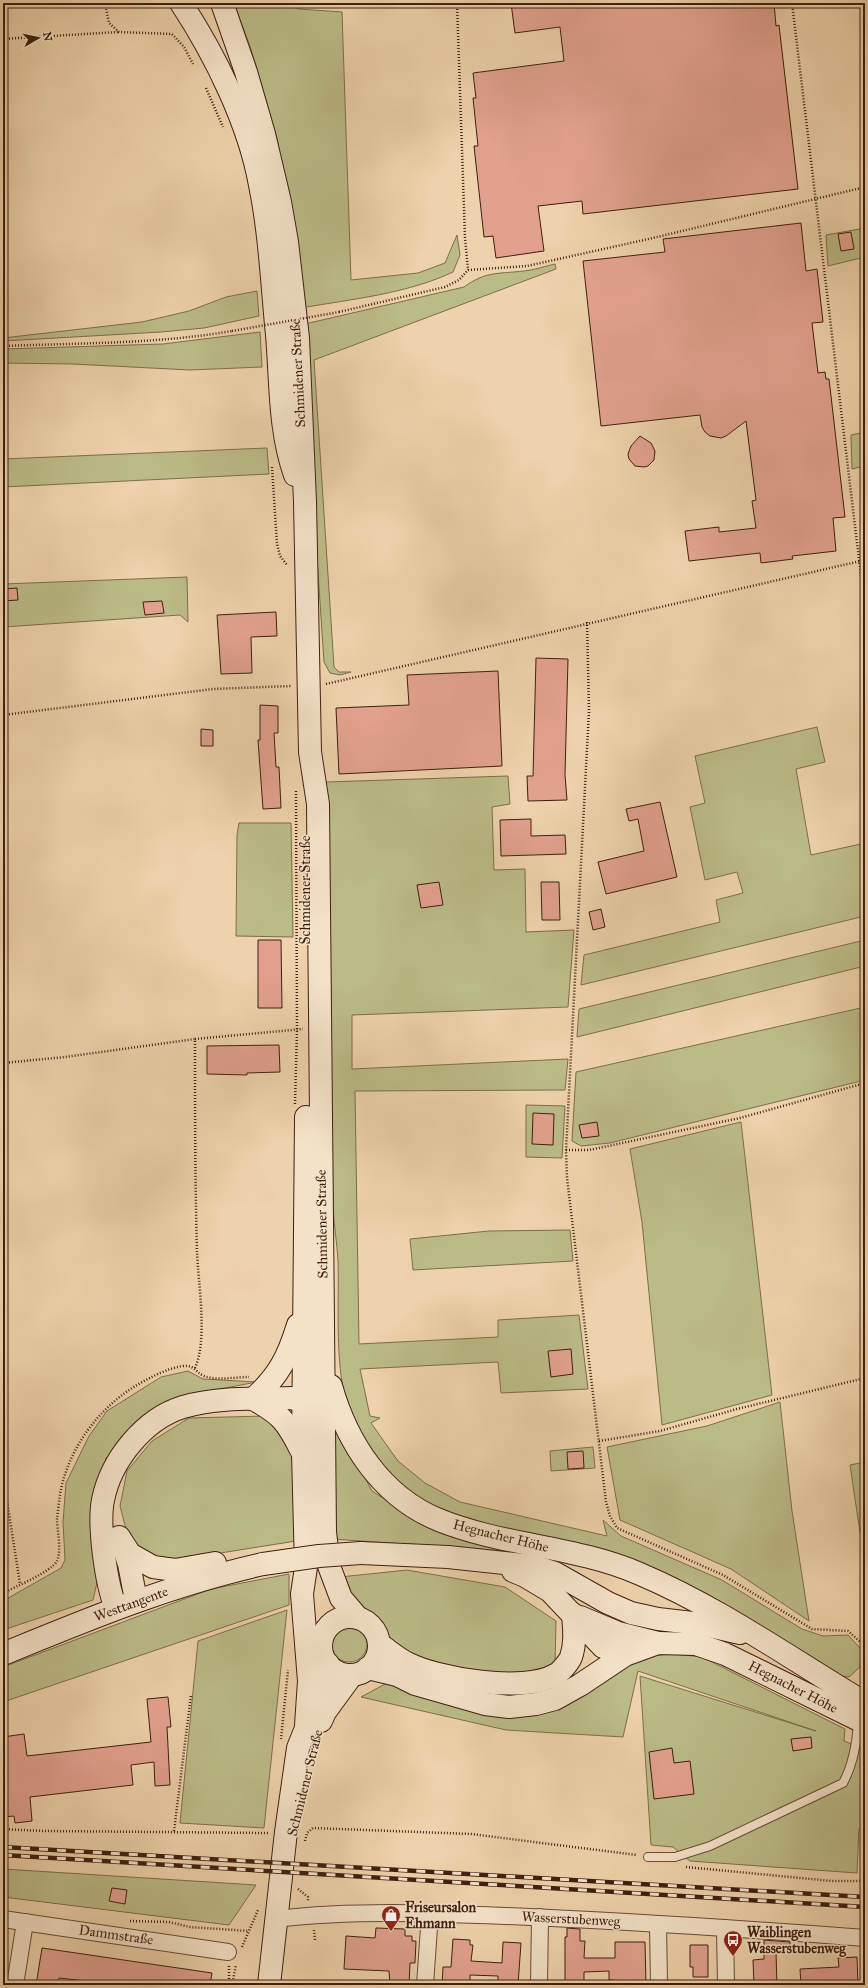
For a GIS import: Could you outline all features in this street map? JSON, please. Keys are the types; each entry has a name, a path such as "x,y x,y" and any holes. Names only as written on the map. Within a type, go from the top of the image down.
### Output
{"main road":[{"path":"181,3 204,39 232,96 251,148 260,184 269,245 279,355 282,413 288,456 304,502"},
{"name":"Schmidener Straße","path":"222,3 246,72 264,134 285,235 298,338 304,502 302,685 318,804 313,1029 304,1306 303,1453 306,1567 302,1594 309,1681 306,1724"},
{"name":"Schmidener Straße","path":"313,1029 323,1352 324,1509 329,1566 341,1598 358,1618"},
{"name":"Schmidener Straße","path":"253,1399 269,1384 282,1367 291,1346 304,1306"},
{"name":"Hegnacher Höhe","path":"323,1352 338,1412 352,1439 367,1464 384,1483 408,1502 438,1519 468,1530 574,1553 638,1573 710,1608 757,1637 863,1709"},
{"path":"126,1604 107,1572 101,1516 102,1500 108,1482 134,1440 157,1419 182,1408 212,1401 292,1398 304,1402 324,1419"},
{"path":"253,1399 272,1409 286,1421 303,1453"},
{"path":"119,1463 114,1489 113,1509 115,1524 129,1564 126,1604"},
{"path":"119,1537 130,1554 153,1567 175,1570 224,1562 259,1564"},
{"name":"Hegnacher Höhe","path":"259,1564 319,1556 361,1553 448,1557 491,1563 533,1566 555,1573 608,1603 632,1613 658,1619 701,1624 757,1637"},
{"name":"Hegnacher Höhe","path":"491,1563 525,1576 550,1591 603,1647 625,1655"},
{"name":"Westtangente","path":"7,1648 126,1604 229,1571 259,1564"},
{"name":"Schmidener Straße","path":"306,1567 314,1587 322,1639"},
{"path":"379,1644 407,1663 444,1674 509,1685 535,1682 556,1675 570,1657 574,1637 573,1614"},
{"name":"Hegnacher Höhe","path":"573,1614 618,1633 658,1643 696,1644 863,1709"},
{"path":"349,1617 358,1618 373,1628 379,1644 378,1653 374,1662 360,1672 343,1674 334,1670 328,1664 321,1648 322,1639 325,1630 336,1621 349,1617"},
{"name":"Hegnacher Höhe","path":"360,1672 397,1675 415,1684 485,1704 509,1706 536,1704 555,1699 580,1685 625,1655 658,1643"},
{"name":"Schmidener Straße","path":"269,1985 276,1919 286,1851 294,1769 298,1748 306,1724 322,1690 328,1664"},
{"name":"Schmidener Straße","path":"286,1851 294,1833 298,1818 316,1733 325,1712 360,1672"}],"street":[{"name":"Wasserstubenweg","path":"276,1919 311,1915 430,1913 540,1917 865,1938"},
{"path":"425,1985 430,1933 430,1913"},
{"path":"539,1985 540,1917"},
{"name":"Dammstraße","path":"3,1919 235,1955"},
{"path":"15,1985 25,1922"},
{"path":"658,1924 658,1985"},
{"path":"725,1928 726,1985"}],"lane":[{"path":"648,1856 675,1857 710,1846 843,1783 848,1773 857,1742 863,1709"}],"path":[{"path":"105,3 109,23 119,32"},
{"path":"305,3 337,3"},
{"path":"457,3 465,238 468,270"},
{"path":"792,3 817,198 865,609"},
{"path":"3,39 119,32 172,34 184,47 195,67"},
{"path":"205,87 225,135"},
{"path":"3,346 204,336 339,312 445,287 459,280 468,270 527,266 653,238 865,187"},
{"path":"262,320 263,327"},
{"path":"272,466 277,544 280,556 291,570"},
{"path":"3,715 213,689 322,684 467,652 587,622 865,560"},
{"path":"587,622 589,711 566,1150 567,1178 606,1502 610,1516 618,1528 723,1575 812,1629 848,1632 865,1646"},
{"path":"3,1063 195,1039 313,1029"},
{"path":"195,1039 197,1252 200,1309 200,1357 195,1368"},
{"path":"566,1150 589,1150 740,1118 865,1083"},
{"path":"599,1440 660,1431 751,1406 865,1378"},
{"path":"3,1475 20,1584 3,1593"},
{"path":"174,1831 191,1695"},
{"path":"307,1833 313,1828 471,1834 648,1856"},
{"path":"3,1829 43,1831 273,1833"},
{"path":"675,1857 686,1867 832,1880 865,1881"},
{"path":"232,1985 235,1955 249,1931 260,1905"},
{"path":"124,1921 169,1922 190,1927 249,1931"}],"green space":[{"path":"234,3 286,3 299,9 342,12 351,280 418,273 445,263 457,235 460,255 453,272 417,286 398,291 301,308 293,235 277,138 251,49"},
{"path":"865,228 865,257 828,266 826,235"},
{"path":"555,264 556,269 314,360 334,667 339,672 351,672 340,675 330,673 324,662 315,527 305,324 464,287 479,278 492,274 528,270"},
{"path":"257,291 259,316 204,328 161,332 3,341 3,338 142,322 189,311 226,297"},
{"path":"260,332 262,367 190,370 73,364 3,363 3,349 163,344"},
{"path":"865,432 865,466 852,469 851,435"},
{"path":"267,448 269,474 3,487 3,459"},
{"path":"187,577 188,622 180,615 3,627 3,584"},
{"path":"817,727 825,762 796,769 811,855 865,843 865,916 581,985 584,955 720,922 716,900 743,893 737,872 705,880 690,807 705,803 695,756"},
{"path":"508,776 510,804 492,807 494,870 525,869 526,932 574,930 568,1007 352,1015 352,1069 568,1059 565,1090 355,1091 359,1344 498,1337 498,1320 579,1315 588,1389 501,1393 498,1362 360,1369 370,1416 380,1418 371,1423 398,1461 425,1483 460,1502 607,1536 603,1520 621,1536 722,1580 802,1629 823,1636 848,1635 861,1649 860,1667 849,1677 833,1675 720,1604 432,1508 400,1485 382,1469 365,1446 353,1422 345,1397 340,1371 338,1261 333,1207 326,782"},
{"path":"239,823 291,823 293,937 236,936 237,835"},
{"path":"865,940 865,966 577,1037 579,1009"},
{"path":"865,1007 865,1080 610,1143 581,1146 572,1141 576,1072"},
{"path":"526,1105 565,1106 562,1158 526,1157"},
{"path":"741,1122 772,1395 662,1425 642,1222 630,1149"},
{"path":"570,1230 573,1261 413,1270 410,1239 489,1231"},
{"path":"188,1371 203,1379 257,1382 204,1392 163,1407 106,1458 92,1519 100,1569 93,1600 3,1630 3,1601 61,1568 65,1560 63,1522 66,1483 89,1436 107,1411 161,1377"},
{"path":"780,1402 792,1511 809,1621 731,1569 620,1520 607,1447 707,1426"},
{"path":"331,1413 372,1491 433,1530 507,1551 332,1539"},
{"path":"265,1416 284,1432 293,1460 296,1541 170,1561 148,1556 128,1537 120,1506 127,1471 152,1441 189,1418"},
{"path":"593,1447 595,1468 551,1471 550,1451"},
{"path":"865,1462 865,1566 850,1465"},
{"path":"407,1570 505,1587 556,1621 555,1663 546,1670 496,1677 408,1655 389,1642 380,1622 355,1604 340,1577"},
{"path":"289,1574 289,1605 3,1702 3,1667 211,1589"},
{"path":"287,1610 264,1828 180,1823 198,1641"},
{"path":"353,1626 362,1631 366,1637 366,1651 362,1657 353,1662 345,1662 336,1657 332,1651 331,1640 336,1631 342,1627"},
{"path":"674,1654 702,1657 845,1729 844,1741 865,1749 865,1829 859,1829 857,1873 690,1861 673,1847 651,1845 640,1676 816,1731 638,1671 623,1737 506,1730 361,1697 387,1683 493,1713 649,1656"},
{"path":"3,1869 256,1885 229,1925 3,1897"}],"building":[{"path":"511,3 774,3 776,26 779,25 798,189 583,214 582,201 538,206 544,251 496,258 493,236 484,237 474,146 478,146 473,98 476,98 473,73 564,61 560,27 515,33"},
{"path":"801,223 806,271 817,269 823,322 812,323 818,373 825,372 826,379 829,379 845,517 833,518 836,551 792,556 793,559 761,563 760,553 689,561 685,531 719,527 719,532 756,528 752,501 756,500 746,421 721,438 710,436 705,432 702,427 700,415 601,426 583,261 665,252 663,239"},
{"path":"851,232 854,249 841,251 838,234"},
{"path":"640,436 651,443 655,451 654,460 648,466 644,467 635,466 629,459 628,454 631,446"},
{"path":"17,588 18,600 3,601 3,589"},
{"path":"162,601 164,613 145,615 143,602"},
{"path":"276,612 277,636 251,637 252,673 221,674 217,615"},
{"path":"536,658 568,659 565,775 567,800 528,801 527,776 533,776"},
{"path":"498,671 502,766 339,774 336,708 409,705 407,675"},
{"path":"260,705 278,706 278,733 274,733 276,767 279,767 281,808 263,809 258,740 260,740"},
{"path":"201,729 213,730 213,746 201,746"},
{"path":"660,802 677,877 606,894 598,862 644,851 638,819 629,821 626,809"},
{"path":"531,819 531,836 565,835 566,854 501,856 500,820"},
{"path":"439,882 443,905 421,908 417,885"},
{"path":"541,882 559,882 560,920 542,920"},
{"path":"601,909 605,927 593,930 589,912"},
{"path":"258,940 281,940 282,1008 258,1008"},
{"path":"279,1045 280,1072 247,1073 247,1075 207,1074 207,1046"},
{"path":"533,1113 554,1114 553,1145 532,1144"},
{"path":"597,1122 599,1136 582,1138 579,1125"},
{"path":"571,1349 573,1374 551,1377 548,1351"},
{"path":"583,1451 584,1468 568,1469 567,1452"},
{"path":"168,1697 171,1727 167,1727 170,1785 155,1786 154,1762 131,1765 133,1785 30,1797 32,1821 15,1823 14,1816 3,1817 3,1737 24,1734 27,1756 151,1742 147,1699"},
{"path":"811,1737 812,1748 793,1751 791,1739"},
{"path":"672,1748 674,1763 690,1761 694,1794 654,1799 649,1752"},
{"path":"112,1888 127,1890 125,1904 109,1901"},
{"path":"376,1928 405,1929 405,1936 412,1936 412,1941 416,1941 415,1963 410,1963 409,1985 390,1985 389,1971 344,1969 346,1936 375,1938"},
{"path":"567,1928 580,1929 580,1941 585,1941 584,1958 615,1958 615,1942 645,1942 646,1985 624,1985 624,1981 609,1980 609,1971 584,1972 584,1985 565,1985 565,1937 567,1937"},
{"path":"453,1939 470,1940 470,1945 473,1945 471,1961 502,1963 503,1942 521,1943 518,1985 498,1985 498,1976 470,1975 470,1985 442,1985 443,1967 451,1967"},
{"path":"764,1940 790,1942 790,1953 776,1952 777,1985 754,1985 753,1960 764,1959"},
{"path":"690,1945 708,1945 708,1977 693,1977 693,1967 690,1967"},
{"path":"42,1948 212,1973 210,1985 94,1985 94,1982 59,1978 58,1985 36,1985"},
{"path":"857,1957 858,1985 801,1985 800,1969 839,1967 838,1958"}],"railway":[{"path":"3,1847 865,1897"},
{"path":"3,1855 865,1907"}],"place":[{"name":"Friseursalon Ehmann","path":"391,1932"},
{"name":"Waiblingen Wasserstubenweg","path":"733,1957"}]}
